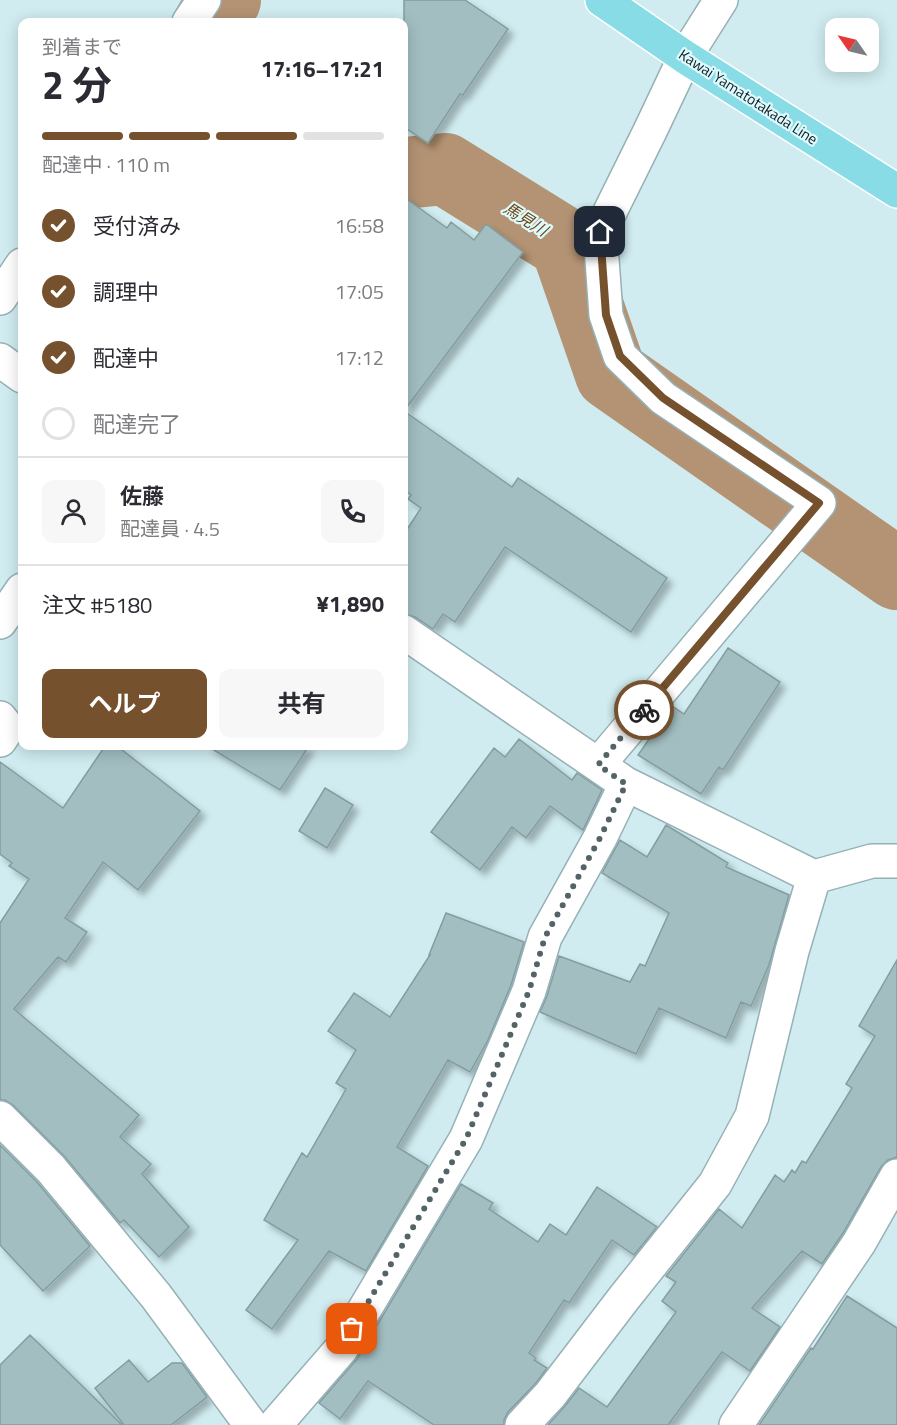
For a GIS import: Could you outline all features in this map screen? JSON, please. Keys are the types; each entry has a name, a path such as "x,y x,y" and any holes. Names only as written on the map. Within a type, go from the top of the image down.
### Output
{"main road":[{"name":"Kawai Yamatotakada Line","path":"602,0 685,57 897,191"}],"street":[{"path":"192,18 204,0"},
{"path":"598,765 811,512 663,398 620,356 606,315 600,232 685,57 721,0"},
{"path":"0,298 18,271"},
{"path":"0,360 18,373"},
{"path":"0,622 18,596"},
{"path":"408,635 626,784 814,877 872,861 897,861"},
{"path":"0,718 8,728 0,740"},
{"path":"275,1425 341,1348 466,1139 529,991 545,937 600,838 626,784"},
{"path":"522,1425 550,1395 715,1184 752,1116 792,951 814,877"},
{"path":"0,1118 51,1169 156,1296 251,1425"},
{"path":"736,1425 860,1243 897,1176"}],"building":[{"path":"404,0 465,0 508,29 463,95 460,94 428,143 408,130 408,18 404,18"},
{"path":"408,200 447,228 451,222 474,240 486,224 523,252 408,406"},
{"path":"408,414 512,487 518,478 667,578 631,632 505,547 455,622 443,614 433,629 408,615 408,528 421,508 408,499 411,495 408,492"},
{"path":"728,648 780,682 723,770 719,767 701,794 638,755 672,706 684,714"},
{"path":"519,739 572,780 577,773 602,790 583,830 550,806 526,838 512,827 480,870 431,832 494,748 505,757"},
{"path":"102,750 122,750 200,811 138,890 103,862 65,918 87,932 66,962 58,957 14,1009 139,1115 120,1137 151,1164 142,1174 189,1227 159,1257 124,1220 120,1223 65,1157 13,1105 0,1100 0,923 29,879 9,866 12,863 0,854 0,762 63,808"},
{"path":"214,750 306,750 280,790"},
{"path":"325,788 353,805 327,848 299,831"},
{"path":"666,825 728,863 726,867 789,895 769,965 751,1006 741,1002 726,1038 659,1008 636,1054 540,1012 559,956 630,982 640,964 645,966 669,913 602,873 620,840 647,857"},
{"path":"446,913 524,942 511,985 488,1040 470,1072 448,1060 397,1147 428,1166 366,1271 329,1251 272,1329 246,1310 298,1240 264,1220 302,1153 307,1157 346,1089 336,1083 356,1050 328,1031 354,993 390,1017 430,955"},
{"path":"897,960 897,1157 888,1160 881,1167 843,1233 822,1264 802,1251 752,1308 780,1327 750,1371 722,1352 668,1425 548,1425 579,1388 607,1407 676,1312 662,1301 676,1282 666,1276 719,1209 742,1228 775,1175 784,1182 792,1170 795,1173 802,1161 806,1163 852,1088 846,1084 875,1036 859,1026"},
{"path":"0,1145 37,1182 90,1246 43,1291 0,1245"},
{"path":"461,1184 493,1203 489,1209 538,1242 550,1224 566,1235 597,1187 657,1227 634,1255 612,1240 569,1303 564,1300 529,1353 536,1358 534,1360 547,1368 508,1412 504,1425 434,1425 368,1381 340,1419 319,1403 357,1359"},
{"path":"847,1296 897,1328 897,1425 759,1425 811,1348 813,1349"},
{"path":"30,1335 122,1425 0,1425 0,1365"},
{"path":"129,1360 148,1382 172,1363 182,1363 207,1397 171,1425 124,1425 95,1388"}],"waterway":[{"name":"馬見川","path":"213,18 225,0"},
{"name":"馬見川","path":"408,173 445,169 566,244 611,374 897,574"}],"way so far":[{"path":"352,1329 466,1139 529,991 545,937 600,838 626,784 598,765 644,710"}],"route":[{"path":"600,232 606,315 620,356 663,398 819,503 644,710"}]}
